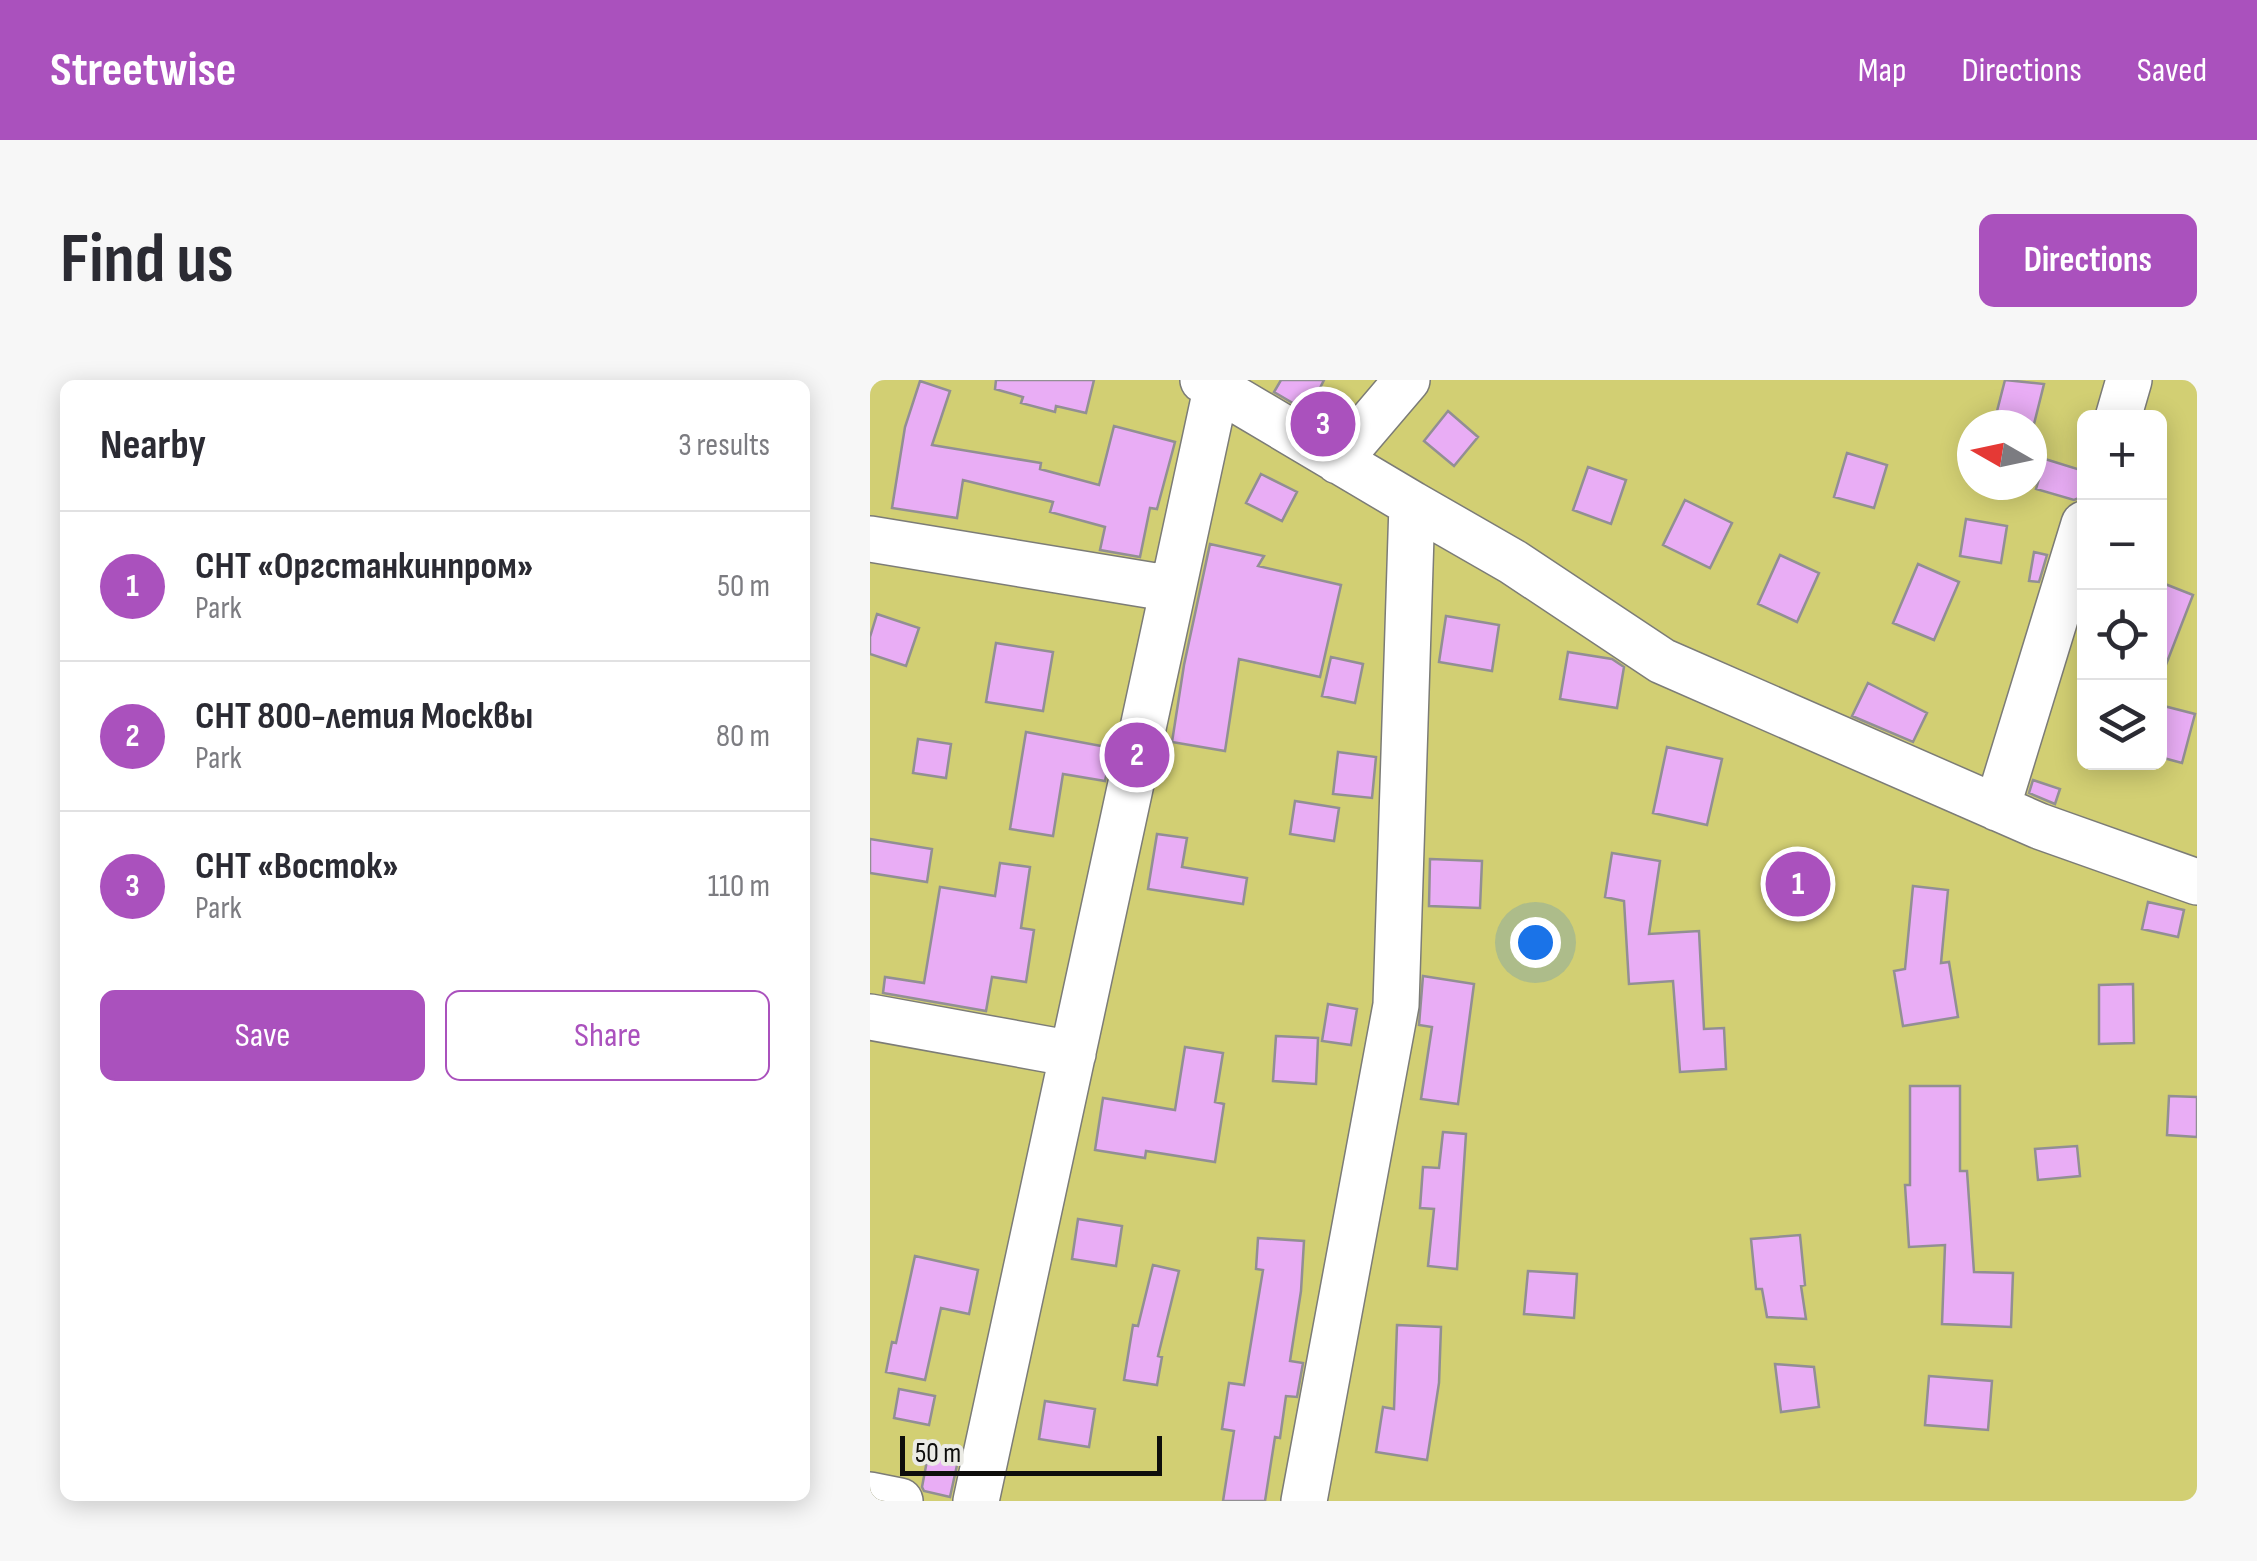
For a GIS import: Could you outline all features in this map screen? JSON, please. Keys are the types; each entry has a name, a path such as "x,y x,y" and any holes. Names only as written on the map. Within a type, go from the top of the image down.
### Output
{"street":[{"path":"1338,461 1407,380"},
{"path":"2120,410 2129,380"},
{"path":"976,1501 1173,589 1212,382 1338,461 1513,562 1662,661 1997,808 2197,882"},
{"path":"1304,1501 1396,1005 1412,504"},
{"path":"870,539 1173,589"},
{"path":"1997,808 2077,547"},
{"path":"870,1017 1073,1054"},
{"path":"870,1495 900,1501"}],"shaded area":[{"path":"870,380 2197,380 2197,1501 870,1501"}],"building":[{"path":"996,380 1094,380 1086,413 1056,406 1055,412 1021,403 1023,397 995,389"},
{"path":"1281,380 1324,380 1308,412 1274,392"},
{"path":"2005,380 2044,384 2038,410 1997,410"},
{"path":"920,381 950,391 932,445 1041,463 1040,469 1099,485 1114,426 1175,442 1157,509 1150,508 1140,557 1100,550 1105,527 1050,512 1053,502 963,480 957,518 892,508 905,427"},
{"path":"1448,411 1478,437 1454,466 1424,441"},
{"path":"1847,453 1887,465 1874,508 1834,497"},
{"path":"2047,460 2077,469 2074,500 2047,492"},
{"path":"1588,467 1626,480 1611,524 1573,510"},
{"path":"1261,474 1297,492 1282,521 1246,503"},
{"path":"1685,500 1732,523 1710,568 1663,545"},
{"path":"1966,519 2007,526 2001,563 1960,556"},
{"path":"1210,544 1264,556 1258,566 1341,585 1320,677 1239,659 1225,751 1172,742"},
{"path":"2034,552 2047,555 2039,582 2029,581"},
{"path":"1780,555 1819,573 1797,622 1758,604"},
{"path":"1918,564 1959,582 1934,640 1893,623"},
{"path":"2167,585 2193,595 2167,662"},
{"path":"877,614 919,628 906,666 870,654"},
{"path":"1446,616 1499,625 1492,671 1439,662"},
{"path":"996,643 1053,652 1043,711 986,702"},
{"path":"1568,652 1612,659 1624,667 1617,708 1560,699"},
{"path":"1331,657 1363,664 1355,703 1322,696"},
{"path":"1868,683 1927,713 1913,742 1852,716"},
{"path":"2167,707 2195,714 2182,763 2167,759"},
{"path":"1026,732 1112,748 1105,781 1063,774 1053,836 1010,829"},
{"path":"918,739 951,744 946,778 913,773"},
{"path":"1667,747 1722,759 1707,825 1653,813"},
{"path":"1338,752 1376,757 1372,798 1333,794"},
{"path":"2033,780 2060,789 2055,804 2029,793"},
{"path":"1295,801 1339,808 1334,841 1290,834"},
{"path":"1157,834 1187,838 1182,867 1247,878 1243,904 1148,889"},
{"path":"870,839 932,849 927,882 870,873"},
{"path":"1612,853 1660,861 1649,934 1699,931 1704,1029 1724,1028 1726,1069 1680,1072 1673,981 1629,984 1624,901 1605,897"},
{"path":"1430,859 1482,861 1480,908 1429,906"},
{"path":"1000,863 1030,867 1021,928 1034,930 1026,982 992,977 986,1011 883,993 885,977 924,983 940,887 995,896"},
{"path":"1913,886 1948,890 1941,963 1949,962 1958,1017 1903,1026 1894,971 1905,969"},
{"path":"2148,902 2184,910 2178,937 2142,929"},
{"path":"1423,976 1474,984 1458,1104 1421,1099 1432,1027 1419,1025"},
{"path":"2133,984 2134,1043 2099,1044 2099,985"},
{"path":"1328,1004 1357,1009 1351,1045 1322,1041"},
{"path":"1276,1036 1318,1038 1316,1084 1273,1081"},
{"path":"1185,1047 1223,1053 1215,1102 1224,1104 1215,1162 1146,1151 1145,1158 1095,1150 1103,1098 1175,1110"},
{"path":"1910,1086 1960,1086 1960,1171 1967,1171 1974,1272 2013,1273 2011,1327 1942,1324 1945,1245 1909,1247 1905,1185 1910,1185"},
{"path":"2169,1096 2197,1097 2197,1137 2167,1135"},
{"path":"1443,1132 1466,1134 1457,1269 1428,1266 1434,1209 1420,1208 1423,1167 1439,1168"},
{"path":"2077,1146 2080,1176 2038,1180 2035,1149"},
{"path":"1078,1219 1122,1226 1116,1266 1072,1259"},
{"path":"1800,1235 1806,1319 1767,1317 1762,1289 1756,1289 1751,1239"},
{"path":"1258,1238 1304,1241 1290,1361 1303,1363 1297,1397 1286,1396 1265,1501 1223,1501 1234,1431 1222,1429 1229,1383 1244,1385 1263,1270 1256,1269"},
{"path":"915,1256 978,1270 969,1314 941,1308 925,1380 886,1372"},
{"path":"1153,1265 1179,1271 1158,1356 1162,1357 1157,1385 1124,1380 1133,1325 1138,1326"},
{"path":"1528,1271 1577,1274 1574,1318 1524,1314"},
{"path":"1397,1325 1441,1327 1439,1383 1427,1460 1376,1452 1383,1407 1394,1409"},
{"path":"1775,1364 1814,1367 1819,1407 1781,1412"},
{"path":"1929,1376 1992,1381 1988,1430 1925,1425"},
{"path":"899,1389 935,1396 929,1425 894,1418"},
{"path":"1045,1401 1095,1409 1089,1447 1039,1439"},
{"path":"929,1450 959,1456 950,1497 924,1491 922,1487"}],"place":[{"name":"СНТ «Восток»","path":"1323,424"},
{"name":"СНТ 800-летия Москвы","path":"1137,755"},
{"name":"СНТ «Оргстанкинпром»","path":"1798,884"}]}
